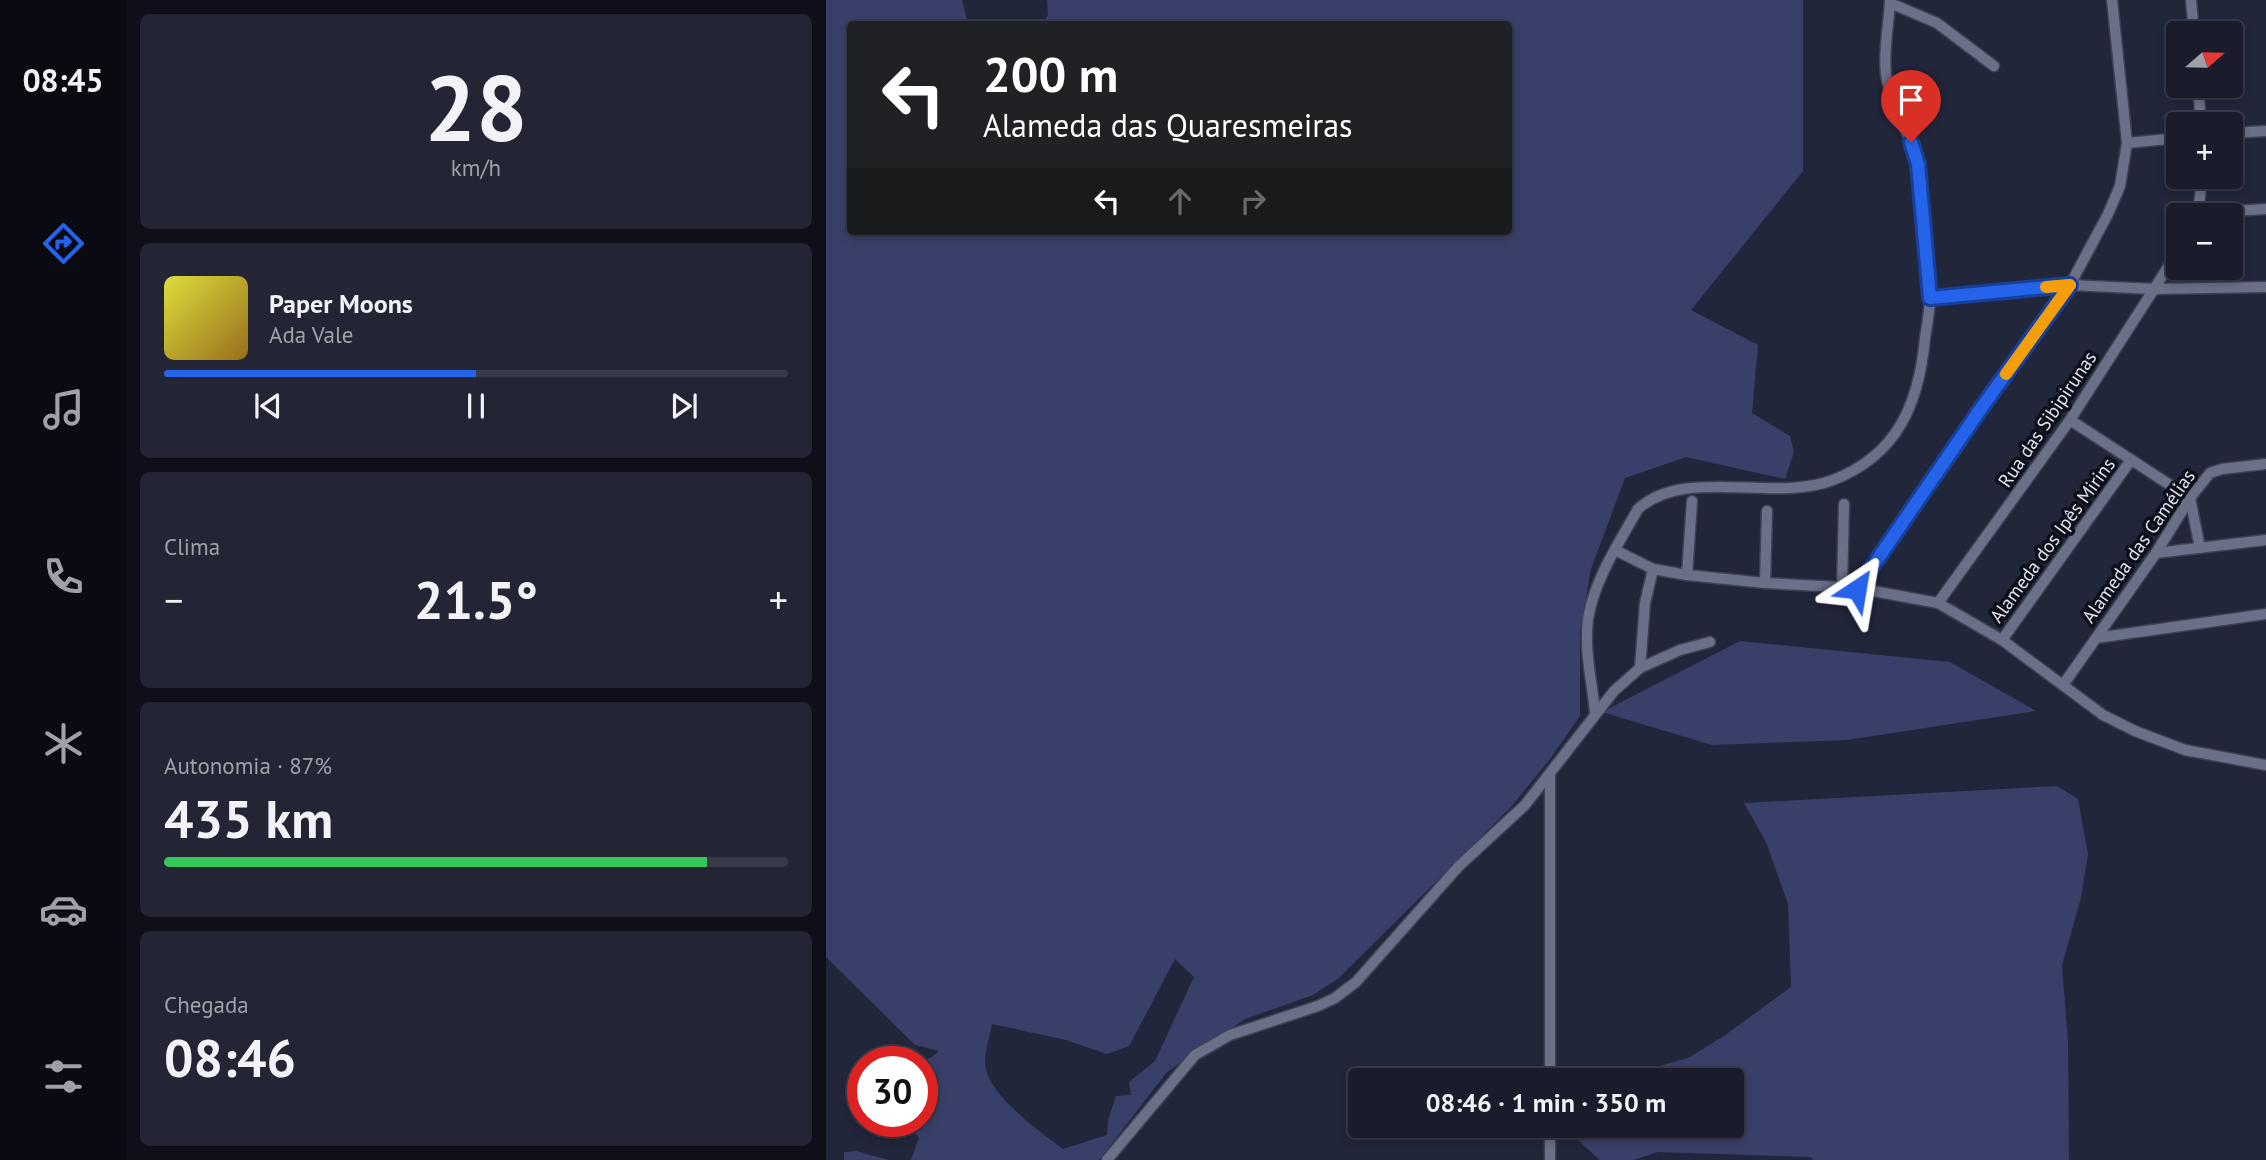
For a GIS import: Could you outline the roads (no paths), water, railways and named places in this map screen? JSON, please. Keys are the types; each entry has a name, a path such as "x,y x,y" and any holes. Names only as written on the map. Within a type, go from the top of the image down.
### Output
{"street":[{"path":"1857,589 2070,285 2092,247 2120,186 2127,143 2112,0"},
{"path":"2191,0 2192,21"},
{"path":"1595,712 1587,648 1588,619 1596,590 1638,509 1648,500 1663,493 1687,488 1799,489 1833,480 1866,463 1891,439 1913,404 1922,372 1930,298 1918,164 1890,92 1886,71 1890,2 1937,23 1994,66"},
{"path":"2243,132 2266,131"},
{"path":"2127,143 2166,139"},
{"path":"2243,211 2266,209"},
{"name":"Rua das Sibipirunas","path":"1938,603 2070,421 2166,270"},
{"path":"1930,298 2070,285 2154,289 2266,287"},
{"path":"2070,421 2190,498 2200,548"},
{"name":"Alameda dos Ipês Mirins","path":"2002,640 2131,460"},
{"name":"Alameda das Camélias","path":"2063,685 2156,554 2190,498 2210,473 2266,464"},
{"path":"1688,575 1692,501"},
{"path":"1842,588 1844,504"},
{"path":"1765,583 1767,511"},
{"path":"2156,554 2266,540"},
{"path":"1615,550 1653,569 1688,575 1857,589 1938,603 2002,640 2103,715 2135,731 2185,750 2266,765"},
{"path":"1640,668 1645,603 1653,569"},
{"path":"2096,638 2266,614"},
{"path":"1107,1160 1195,1055 1230,1035 1318,1006 1335,998 1356,982 1459,866 1513,818 1614,691 1640,668 1680,650 1710,642"},
{"path":"1550,773 1550,1068"},
{"path":"1550,1138 1550,1160"}]}
